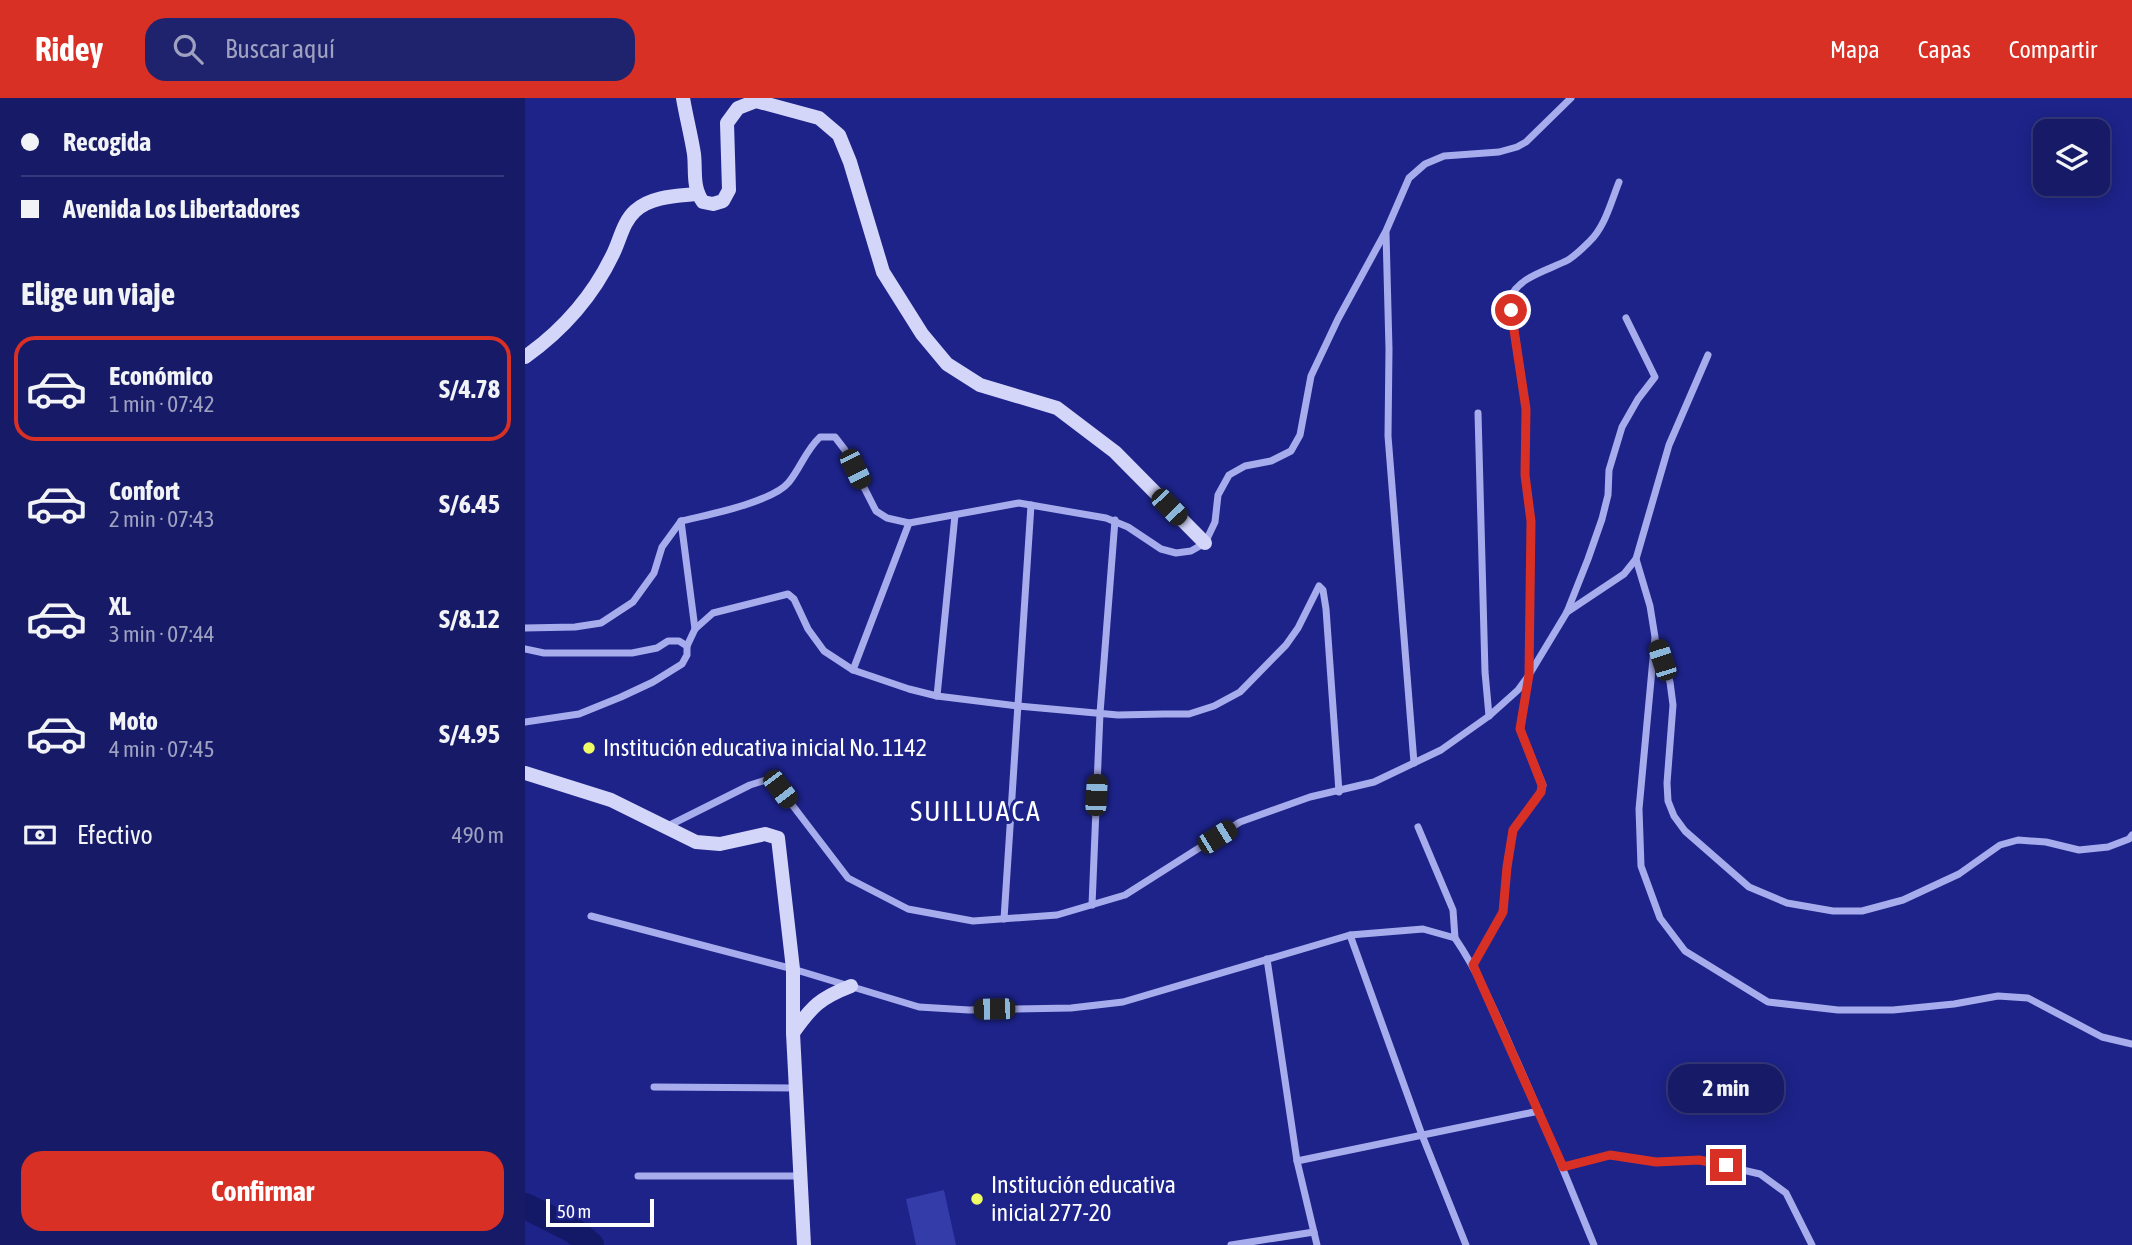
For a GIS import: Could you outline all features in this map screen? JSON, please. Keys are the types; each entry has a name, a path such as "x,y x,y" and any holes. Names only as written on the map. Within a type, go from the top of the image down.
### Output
{"street":[{"path":"683,98 694,157 694,183 703,202 713,204 723,201 729,190 727,123 738,108 756,101 819,118 839,135 850,162 883,271 922,334 947,364 980,385 1057,408 1115,452 1205,543"},
{"path":"525,628 575,627 601,623 633,602 654,573 662,547 681,521 771,496 787,485 810,446 820,437 835,437 845,450 876,512 887,518 909,523 1019,503 1115,520 1161,549 1177,553 1191,551 1205,543 1215,522 1218,495 1229,475 1245,466 1271,461 1291,451 1300,435 1311,376 1338,319 1386,231 1409,178 1425,164 1444,156 1499,152 1517,147 1526,142 1571,98"},
{"path":"1473,965 1503,912 1513,830 1541,792 1542,785 1520,729 1529,675 1531,521 1525,475 1526,409 1510,299 1513,290 1525,280 1571,258 1592,240 1605,219 1619,182"},
{"path":"525,356 540,346 587,299 613,255 625,224 635,211 650,201 697,194"},
{"path":"1386,231 1388,436 1414,763"},
{"path":"666,827 750,785 766,780 780,789 848,878 908,909 973,921 1057,915 1125,895 1240,822 1310,797 1374,782 1441,750 1489,716 1518,690 1567,612 1602,519 1615,442 1630,413 1655,377 1626,318"},
{"path":"1567,612 1624,574 1636,559 1665,456 1709,355"},
{"path":"1478,413 1485,672 1489,716"},
{"path":"1004,919 1031,505"},
{"path":"937,696 955,515"},
{"path":"1092,905 1100,713 1115,520"},
{"path":"681,521 695,629"},
{"path":"853,670 909,523"},
{"path":"1636,559 1673,705 1668,801 1674,816 1685,831 1749,887 1787,903 1833,912 1862,911 1903,900 1959,874 2000,845 2018,840 2046,842 2079,850 2108,848 2132,835"},
{"path":"525,722 579,714 632,692 682,664 695,629 713,613 788,594 794,599 808,629 824,650 853,670 937,696 1100,713 1189,714 1214,706 1240,692 1299,628 1318,586 1323,590 1326,609 1339,792"},
{"path":"1655,637 1639,809 1641,866 1660,918 1685,951 1768,1002 1838,1010 1893,1010 1954,1004 1998,996 2028,998 2102,1037 2132,1044"},
{"path":"525,649 544,653 632,653 657,648 669,641 679,641 687,646"},
{"path":"525,774 611,800 696,842 720,844 765,834 778,838 793,969 793,1033 804,1245"},
{"path":"1418,827 1453,910 1455,938 1473,965 1539,1111 1594,1245"},
{"path":"591,916 793,969 919,1007 969,1010 1071,1008 1123,1002 1350,936 1423,929 1455,938"},
{"path":"1350,936 1422,1135 1466,1245"},
{"path":"1267,959 1297,1161 1317,1245"},
{"path":"793,1033 806,1014 825,996 851,986"},
{"path":"655,1087 796,1088"},
{"path":"1297,1161 1539,1111"},
{"path":"1563,1167 1610,1155 1656,1162 1699,1160 1760,1174 1786,1193 1812,1245"},
{"path":"638,1176 799,1176"},
{"path":"1231,1245 1314,1232"}],"shaded area":[{"path":"944,1190 956,1245 916,1245 906,1199"}],"waterway":[{"path":"525,1206 573,1230 591,1245"}],"place":[{"name":"Institución educativa inicial No. 1142","path":"589,748"},
{"name":"Institución educativa inicial 277-20","path":"977,1199"}],"district":[{"name":"SUILLUACA","path":"976,811"}],"route":[{"path":"1511,310 1526,409 1525,475 1531,521 1531,638 1529,675 1520,729 1542,785 1541,792 1513,830 1503,912 1473,965 1563,1167 1610,1155 1656,1162 1699,1160 1726,1165"}]}
